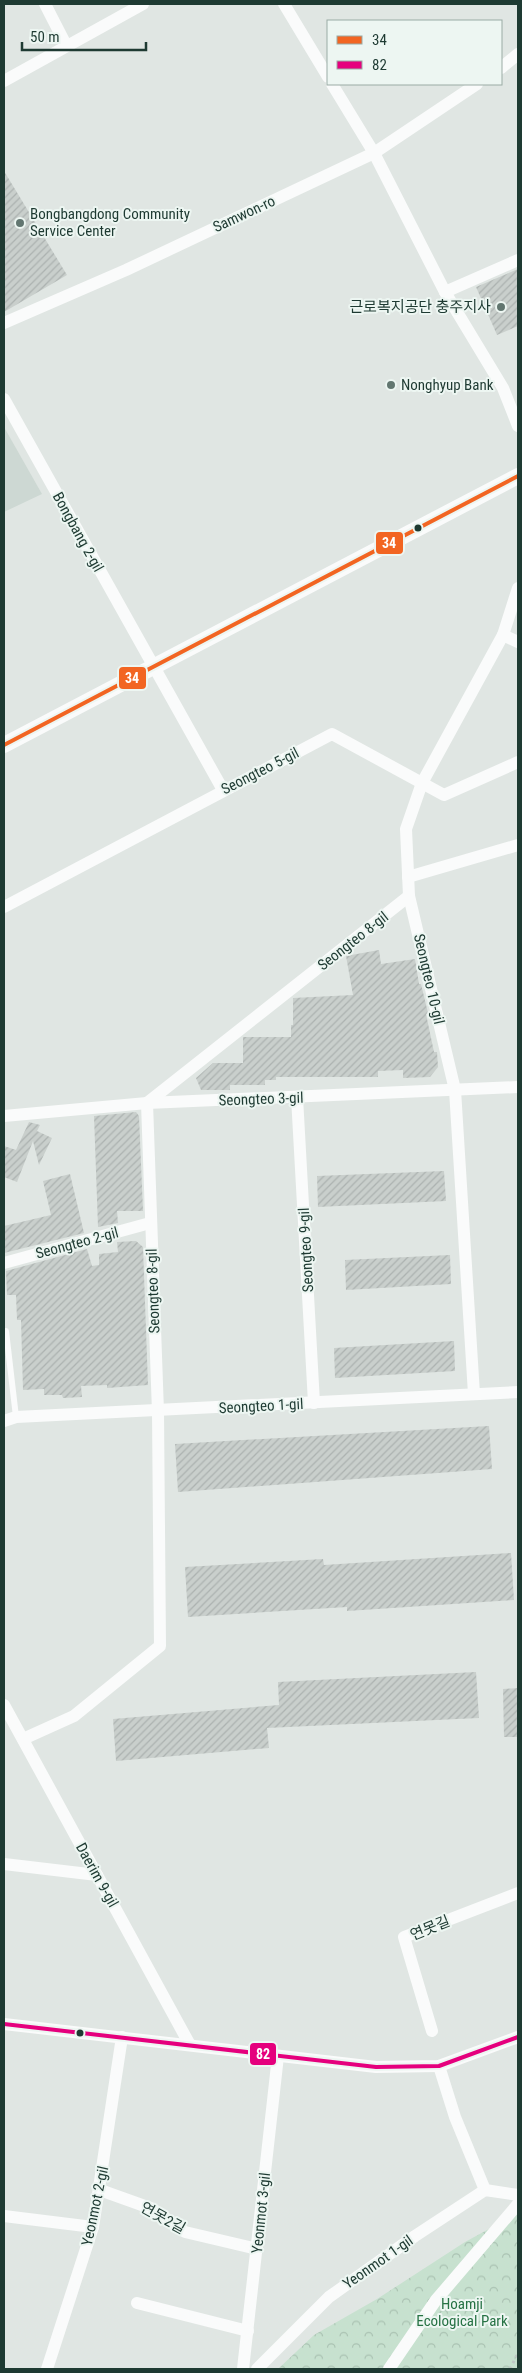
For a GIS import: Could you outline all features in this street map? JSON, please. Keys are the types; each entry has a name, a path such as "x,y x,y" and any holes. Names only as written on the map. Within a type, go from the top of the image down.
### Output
{"street":[{"path":"45,4 66,45"},
{"path":"4,81 143,4"},
{"path":"284,4 327,75"},
{"path":"333,85 374,153 445,292 503,388 518,426"},
{"name":"Samwon-ro","path":"4,323 126,270 374,153 476,85"},
{"path":"445,292 518,260"},
{"name":"Bongbang 2-gil","path":"4,399 223,790"},
{"path":"4,745 518,476"},
{"name":"Seongteo 10-gil","path":"474,1394 455,1090 409,896 406,829 422,783 503,635 518,588"},
{"path":"503,635 518,642"},
{"name":"Seongteo 5-gil","path":"4,908 223,790 332,734 444,794 518,762"},
{"path":"408,876 518,845"},
{"name":"Seongteo 8-gil","path":"23,1739 74,1716 160,1646 158,1412 147,1103 409,896"},
{"name":"Seongteo 3-gil","path":"4,1116 147,1103 518,1087"},
{"name":"Seongteo 9-gil","path":"297,1097 314,1403"},
{"name":"Seongteo 2-gil","path":"4,1263 150,1223"},
{"name":"Seongteo 1-gil","path":"10,1419 518,1392"},
{"name":"Daerim 9-gil","path":"4,1705 190,2045"},
{"path":"4,1864 97,1875"},
{"name":"연못길","path":"432,2031 404,1938 518,1893"},
{"path":"4,2024 376,2067 439,2066 518,2037"},
{"name":"Yeonmot 2-gil","path":"47,2369 93,2227 122,2037"},
{"name":"Yeonmot 3-gil","path":"243,2369 278,2056"},
{"path":"439,2066 455,2117 485,2190 518,2195"},
{"name":"연못2길","path":"100,2190 153,2209 185,2232 257,2249"},
{"name":"Yeonmot 1-gil","path":"257,2369 329,2297 415,2236 485,2190"},
{"path":"389,2369 436,2300 518,2204"},
{"path":"4,2216 93,2227"},
{"path":"136,2303 248,2331"}],"lane":[{"path":"6,1330 10,1419"}],"path":[{"path":"510,2369 518,2354"}],"shaded area":[{"path":"4,427 42,494 4,512"}],"green space":[{"name":"Hoamji Ecological Park","path":"518,2213 518,2369 278,2369 314,2335 377,2299 465,2242"}],"building":[{"name":"Bongbangdong Community Service Center","path":"4,171 67,275 4,312"},
{"name":"근로복지공단 충주지사","path":"518,269 518,326 497,335 476,287"},
{"path":"379,950 381,964 415,959 419,984 421,984 428,1013 426,1014 434,1052 437,1052 438,1067 430,1077 403,1078 403,1070 378,1071 378,1077 276,1077 276,1080 265,1080 265,1085 230,1085 230,1090 201,1090 196,1078 213,1063 243,1063 243,1037 291,1037 293,998 353,995 346,956"},
{"path":"136,1112 139,1116 143,1211 117,1211 118,1223 98,1227 94,1116"},
{"path":"29,1122 40,1125 37,1131 52,1138 39,1165 33,1141 17,1182 4,1177 4,1146 16,1150"},
{"path":"444,1171 446,1201 318,1207 317,1176"},
{"path":"70,1174 84,1233 4,1253 4,1226 51,1215 43,1181"},
{"path":"136,1241 143,1247 148,1385 107,1388 107,1385 81,1386 82,1397 63,1398 62,1395 44,1395 44,1389 23,1390 21,1320 17,1320 16,1295 7,1295 6,1271 87,1249 92,1266 99,1265 99,1254 118,1252 117,1242"},
{"path":"450,1255 451,1284 346,1290 345,1260"},
{"path":"454,1341 455,1371 335,1378 334,1348"},
{"path":"489,1426 492,1469 178,1492 175,1444"},
{"path":"511,1553 514,1600 347,1611 347,1607 188,1617 185,1567 323,1559 324,1565"},
{"path":"476,1672 479,1718 267,1728 269,1748 116,1761 113,1719 279,1705 278,1682"},
{"path":"518,1688 518,1737 504,1737 503,1689"}],"transit line":[{"name":"34","path":"4,745 518,476"},
{"name":"82","path":"4,2024 376,2067 439,2066 518,2037"}],"place":[{"name":"Bongbangdong Community Service Center","path":"20,223"},
{"name":"근로복지공단 충주지사","path":"501,307"},
{"name":"Nonghyup Bank","path":"391,385"}]}
